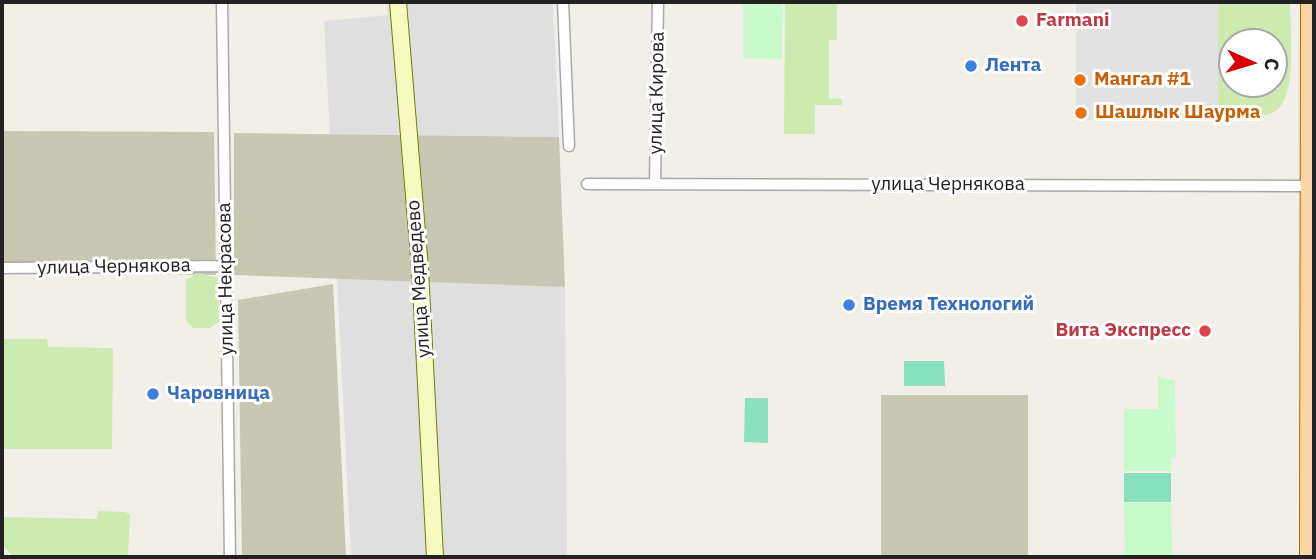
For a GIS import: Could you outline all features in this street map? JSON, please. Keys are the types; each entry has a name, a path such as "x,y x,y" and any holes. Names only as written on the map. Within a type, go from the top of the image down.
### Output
{"main road":[{"path":"1310,2 1310,557"}],"street":[{"name":"улица Некрасова","path":"222,2 229,557"},
{"name":"улица Медведево","path":"398,2 420,269 435,557"},
{"path":"563,2 569,146"},
{"name":"улица Кирова","path":"655,184 658,2"},
{"name":"улица Чернякова","path":"587,184 1312,186"},
{"name":"улица Чернякова","path":"2,268 227,266"}],"shaded area":[{"path":"387,2 553,2 559,137 330,134 324,21 388,15"},
{"path":"1076,2 1218,2 1218,121 1076,120"},
{"path":"2,131 214,132 216,275 2,273"},
{"path":"234,133 559,137 565,287 234,275"},
{"path":"337,278 565,287 567,557 351,557"},
{"path":"333,284 346,557 242,557 238,300"},
{"path":"881,395 1028,395 1028,557 881,557"}],"green space":[{"path":"743,2 783,2 782,59 743,58"},
{"path":"785,2 837,2 837,40 829,40 829,98 842,99 842,105 815,105 815,134 784,134"},
{"path":"1218,2 1290,2 1288,86 1288,28 1218,28"},
{"path":"1218,98 1285,98 1276,111 1264,116 1218,121"},
{"path":"197,273 218,278 219,322 210,328 193,328 186,321 186,280"},
{"path":"4,339 47,339 48,347 113,348 112,449 2,449"},
{"path":"904,361 944,361 945,386 904,386"},
{"path":"1158,377 1175,381 1176,457 1171,458 1171,471 1124,471 1124,409 1158,409"},
{"path":"745,398 768,398 768,443 744,442"},
{"path":"1124,473 1171,473 1171,502 1124,502"},
{"path":"1124,503 1171,503 1172,557 1125,557"},
{"path":"98,511 126,512 130,515 128,557 14,557 2,545 2,517 97,519"}],"place":[{"name":"Farmani","path":"1022,21"},
{"name":"Лента","path":"971,66"},
{"name":"Мангал #1","path":"1080,80"},
{"name":"Шашлык Шаурма","path":"1081,113"},
{"name":"Время Технологий","path":"849,305"},
{"name":"Вита Экспресс","path":"1205,331"},
{"name":"Чаровница","path":"153,394"}]}
